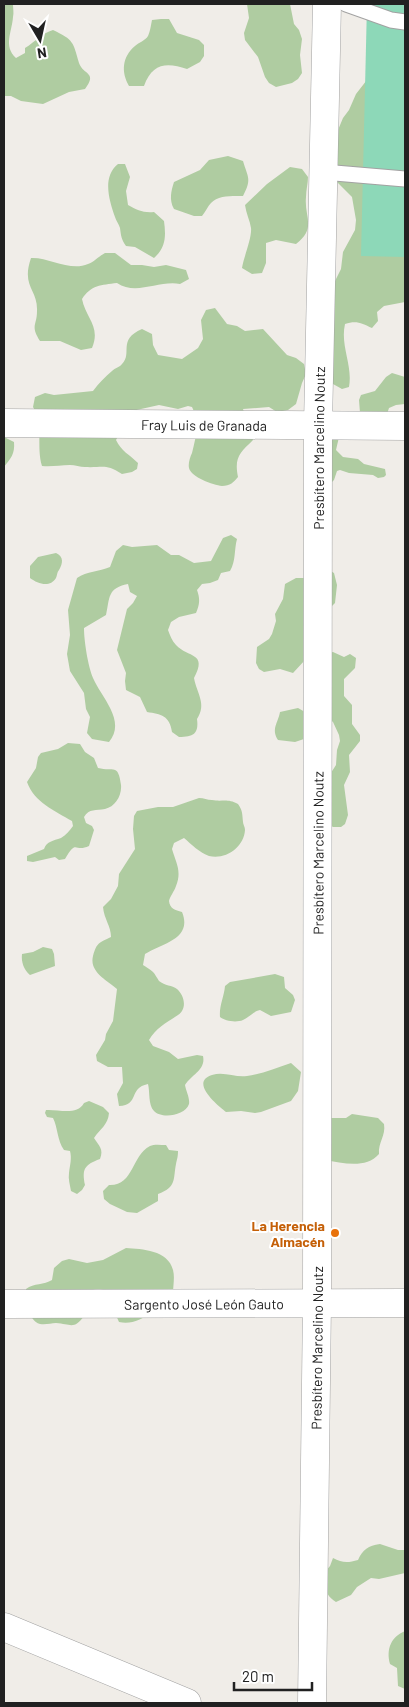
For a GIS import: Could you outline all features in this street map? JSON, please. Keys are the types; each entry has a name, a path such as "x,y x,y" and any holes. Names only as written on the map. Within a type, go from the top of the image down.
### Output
{"street":[{"name":"Presbítero Marcelino Noutz","path":"312,1703 317,1302 318,425 327,4"},
{"name":"Fray Luis de Granada","path":"4,423 405,426"},
{"name":"Sargento José León Gauto","path":"4,1304 405,1303"},
{"path":"4,1627 187,1703"}],"lane":[{"path":"346,4 391,20 405,22"},
{"path":"323,172 405,178"}],"green space":[{"path":"4,4 13,5 9,44 16,58 25,53 25,48 42,35 53,30 72,42 81,67 90,76 89,83 85,89 69,92 43,104 4,96"},
{"path":"247,4 290,4 294,24 299,30 302,39 300,55 302,73 292,83 276,87 269,83 265,77 258,57 245,40 244,33 249,18"},
{"path":"367,4 405,4 405,257 361,256"},
{"path":"169,19 177,33 199,40 204,45 204,56 200,62 187,69 173,65 161,66 151,73 144,86 129,86 124,70 127,55 148,36 152,20"},
{"path":"370,76 405,80 405,302 384,306 377,312 378,321 372,328 359,323 345,324 344,340 350,379 349,387 342,389 333,384 328,375 330,291 341,269 343,252 355,230 356,220 352,197 331,176 328,154 343,118 356,94"},
{"path":"228,156 243,161 248,175 248,186 243,196 214,200 202,216 194,216 174,209 171,196 174,182 200,170 209,160"},
{"path":"118,164 125,164 130,177 126,191 128,205 140,211 154,212 164,221 163,245 154,258 135,247 126,246 122,239 108,189 110,175"},
{"path":"290,167 302,169 308,177 306,204 308,227 306,233 296,244 276,240 266,243 266,263 262,273 252,274 242,268 251,232 245,205 267,184"},
{"path":"105,253 115,253 131,265 154,267 166,265 186,270 189,279 180,284 172,283 140,288 124,287 117,283 97,286 85,294 82,299 94,328 95,334 92,348 81,350 60,341 40,341 35,328 37,304 28,275 31,258 81,266 90,263"},
{"path":"215,308 227,324 237,326 245,331 263,329 287,355 296,358 304,364 306,374 296,404 288,410 277,412 269,407 243,409 253,440 239,456 237,465 238,477 233,482 222,486 208,482 194,474 189,468 197,424 192,407 188,406 178,409 159,405 132,411 116,440 123,450 138,463 137,469 132,472 122,474 112,468 104,467 42,466 38,421 33,407 35,397 45,393 54,395 93,391 113,370 122,364 125,360 130,338 134,333 142,329 152,334 153,345 158,355 182,359 198,348 203,339 201,320 206,310"},
{"path":"392,373 405,377 405,404 389,408 385,420 360,413 359,400 361,395 375,391 386,377"},
{"path":"322,435 339,437 336,450 343,457 358,459 364,464 385,469 386,475 378,478 373,475 349,473 340,470 337,471 334,480 330,484"},
{"path":"4,437 14,442 14,450 4,467"},
{"path":"231,535 237,539 230,571 221,573 218,580 202,584 197,590 199,601 196,613 179,617 171,622 168,630 176,645 195,657 199,664 194,678 201,709 194,734 179,737 172,732 167,719 161,715 147,712 140,697 126,690 126,673 117,650 127,609 137,596 130,592 128,584 113,591 109,599 106,615 84,628 91,673 111,709 115,726 114,734 109,742 92,739 87,733 90,717 86,709 84,693 70,671 67,654 70,635 68,610 77,578 110,567 116,551 123,545 132,547 157,545 171,555 179,555 194,563 211,561 223,538"},
{"path":"56,553 62,558 62,563 56,578 51,583 44,584 30,578 30,566 38,557"},
{"path":"329,570 334,573 337,585 335,603 331,607 305,660 293,673 280,669 264,672 259,669 256,663 257,647 269,639 272,634 276,621 275,614 283,599 285,584 296,578 309,578"},
{"path":"333,652 344,657 350,654 356,658 355,668 344,679 344,696 352,705 352,724 360,735 360,741 349,755 350,772 344,785 348,815 345,824 341,827 333,827 326,822 327,779 336,765 340,741 333,722 325,715 321,654"},
{"path":"298,708 305,712 304,739 295,742 278,740 275,729 280,712"},
{"path":"68,743 80,744 85,752 94,758 98,768 117,771 121,785 119,797 109,808 90,811 84,817 86,823 92,826 94,830 89,846 72,849 65,859 59,860 55,857 33,862 27,861 27,856 44,849 49,843 61,838 73,826 72,821 52,810 40,800 30,789 27,782 36,768 38,757 41,753 58,749"},
{"path":"199,798 238,804 242,811 245,830 238,847 222,856 206,855 184,838 174,843 172,849 178,867 178,881 169,901 175,910 182,912 183,928 174,939 145,954 143,965 153,972 159,981 177,989 182,995 184,1006 178,1015 158,1029 149,1040 153,1046 169,1052 178,1059 197,1055 203,1056 203,1061 200,1068 185,1085 189,1102 187,1108 178,1114 162,1115 152,1108 148,1084 138,1089 130,1103 119,1106 117,1094 123,1083 122,1067 108,1067 97,1061 96,1055 113,1021 117,989 96,971 92,962 99,944 111,937 103,907 111,899 118,886 119,874 135,849 133,829 134,816 137,811 158,807 173,807"},
{"path":"43,947 52,949 55,966 30,975 23,966 22,954 33,952"},
{"path":"275,974 284,977 285,988 293,995 295,1000 291,1012 271,1016 260,1010 243,1020 237,1021 220,1017 225,986 230,982"},
{"path":"291,1063 301,1072 298,1091 291,1101 261,1112 226,1112 212,1100 204,1088 203,1083 206,1078 212,1075 247,1076"},
{"path":"89,1101 103,1107 109,1113 105,1124 94,1138 101,1150 100,1159 90,1163 85,1168 85,1185 77,1194 71,1191 69,1182 70,1151 64,1150 53,1118 47,1117 45,1113 46,1110 72,1111"},
{"path":"352,1114 378,1118 384,1124 379,1154 368,1162 354,1164 325,1160 331,1118 346,1118"},
{"path":"152,1145 166,1145 169,1150 178,1151 178,1156 173,1182 168,1188 158,1194 158,1201 137,1213 127,1212 104,1199 103,1191 109,1185 123,1181 144,1151"},
{"path":"126,1248 154,1252 166,1258 173,1270 173,1294 149,1314 135,1321 119,1322 105,1291 98,1289 86,1293 84,1316 75,1325 40,1324 33,1319 28,1309 26,1289 52,1280 54,1268 62,1261 69,1259 87,1263 103,1260"},
{"path":"380,1544 398,1550 405,1550 405,1573 379,1579 371,1578 357,1587 351,1595 336,1602 332,1599 326,1589 324,1573 330,1566 333,1558 345,1562 358,1560 366,1549"},
{"path":"405,1631 405,1689 398,1686 397,1668 390,1664 389,1649 393,1640"}],"place":[{"name":"La Herencia Almacén","path":"335,1233"}]}
